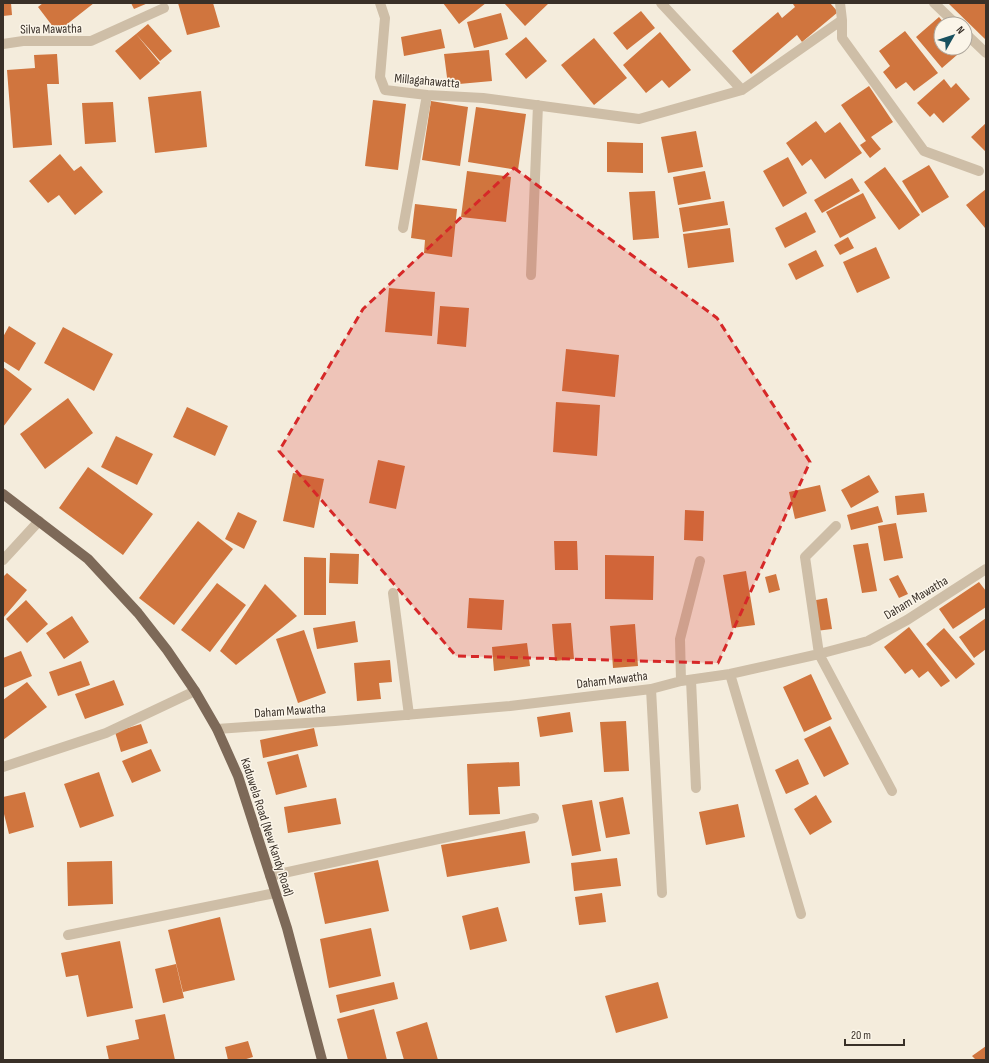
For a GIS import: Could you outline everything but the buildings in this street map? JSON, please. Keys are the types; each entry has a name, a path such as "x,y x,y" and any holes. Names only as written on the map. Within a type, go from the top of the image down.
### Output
{"main road":[{"name":"Kaduwela Road (New Kandy Road)","path":"3,494 39,520 88,559 138,613 167,650 195,691 217,729 238,776 270,876 286,928 322,1060"}],"street":[{"name":"Millagahawatta","path":"380,3 385,18 380,77 385,90 427,95 483,98 638,119 742,90 842,20"},
{"path":"661,3 742,90"},
{"path":"840,3 842,38 924,150 978,171"},
{"path":"934,3 948,16"},
{"name":"Silva Mawatha","path":"3,44 23,41 91,41 164,8"},
{"path":"973,41 986,53"},
{"path":"403,228 427,95"},
{"path":"531,275 538,105"},
{"path":"3,560 39,520"},
{"path":"836,526 805,557 819,654 892,791"},
{"path":"681,681 680,638 700,561"},
{"name":"Daham Mawatha","path":"217,729 510,706 651,689 681,681 730,674 819,654 868,641 907,620 986,569"},
{"path":"393,593 409,715"},
{"path":"730,674 801,914"},
{"path":"691,680 696,788"},
{"path":"651,689 662,894"},
{"path":"3,767 106,733 195,691"},
{"path":"270,876 534,818"},
{"path":"68,935 275,893"}],"highlighted area":[{"path":"514,168 717,318 810,462 718,663 456,656 279,451 363,309"}]}
